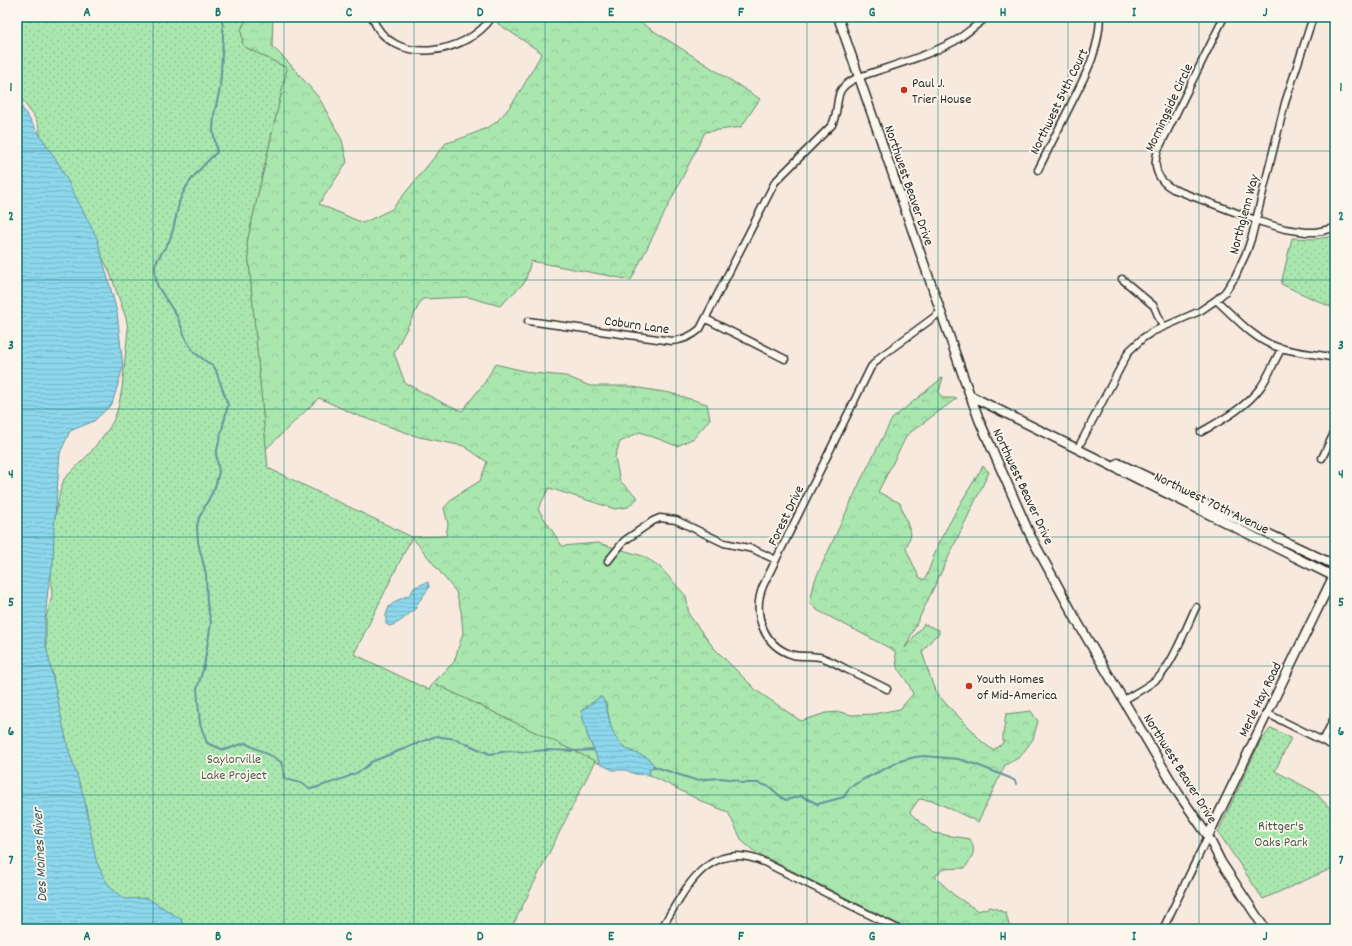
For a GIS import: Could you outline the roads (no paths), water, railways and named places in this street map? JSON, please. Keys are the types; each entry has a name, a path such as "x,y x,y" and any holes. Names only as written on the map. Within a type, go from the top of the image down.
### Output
{"main road":[{"name":"Northwest Beaver Drive","path":"838,17 970,396 1031,537 1078,623 1178,793 1208,836 1221,862 1265,929"},
{"name":"Northwest 70th Avenue","path":"970,396 973,396 1141,481 1335,576"},
{"name":"Northwest 70th Avenue","path":"1078,448 1096,454 1335,565"},
{"name":"Merle Hay Road","path":"1208,836 1266,713 1335,576"}],"street":[{"path":"372,17 381,32 393,42 402,47 423,52 447,47 467,40 483,28 492,17"},
{"name":"Coburn Lane","path":"528,321 672,341 680,340 696,333 706,319 775,182 828,130 835,118 841,89 848,82 859,77 930,53 956,40 987,17"},
{"name":"Northwest 54th Court","path":"1038,170 1088,69 1099,39 1100,17"},
{"name":"Morningside Circle","path":"1224,17 1158,150 1155,164 1159,176 1167,186 1255,220 1298,232 1316,232 1335,228"},
{"name":"Northglenn Way","path":"1078,448 1129,352 1143,338 1163,327 1200,311 1216,300 1231,284 1241,265 1248,246 1285,103 1312,17"},
{"path":"1122,279 1154,306 1163,327"},
{"path":"1216,300 1259,338 1282,348 1335,358"},
{"name":"Forest Drive","path":"887,689 832,661 793,654 782,650 766,635 761,624 758,611 758,602 763,586 871,368 880,357 941,312"},
{"path":"706,319 785,359"},
{"path":"1201,432 1239,408 1260,389 1282,348"},
{"path":"1322,458 1335,431"},
{"path":"608,561 624,541 653,520 660,518 676,520 724,543 753,549 776,560"},
{"path":"1124,700 1148,685 1161,674 1168,664 1196,607"},
{"path":"1266,713 1335,747"},
{"path":"1323,741 1335,716"},
{"path":"1163,929 1208,836"},
{"path":"661,929 697,874 705,866 732,856 744,856 764,862 898,929"},
{"path":"1335,917 1335,922"}],"water":[{"name":"Des Moines River","path":"17,100 60,166 97,238 117,312 123,367 112,404 94,421 70,431 60,453 53,563 48,589 45,641 68,748 84,797 96,860 104,878 111,888 124,899 147,898 181,919 184,929 17,929"},
{"path":"428,582 429,588 417,604 416,608 398,623 390,626 386,624 386,615 389,607 396,601 409,595 415,587"},
{"path":"602,697 605,703 611,727 617,739 627,749 647,758 655,766 649,769 650,775 635,774 626,770 613,770 600,764 588,737 581,711"}],"waterway":[{"path":"221,17 223,38 220,88 214,115 213,131 217,152 206,162 186,187 180,200 170,239 155,266 158,287 178,318 187,342 195,353 215,368 228,405 216,454 219,472 215,487 199,518 197,526 198,542 206,574 207,603 211,623 204,666 197,689 200,724 207,743 224,750 245,743 281,762 285,779 301,783 311,789 352,775 366,767 371,762 436,736 455,739 490,754 508,751 594,750"},
{"path":"653,766 695,780 720,778 737,780 741,783 758,783 770,787 786,800 801,796 818,804 844,797 850,787 900,761 924,756 958,759 1010,778 1015,781 1016,784"}],"place":[{"name":"Paul J. Trier House","path":"904,90"},
{"name":"Youth Homes of Mid-America","path":"969,686"}],"park label":[{"name":"Saylorville Lake Project","path":"234,766"},
{"name":"Rittger's Oaks Park","path":"1281,834"}]}
